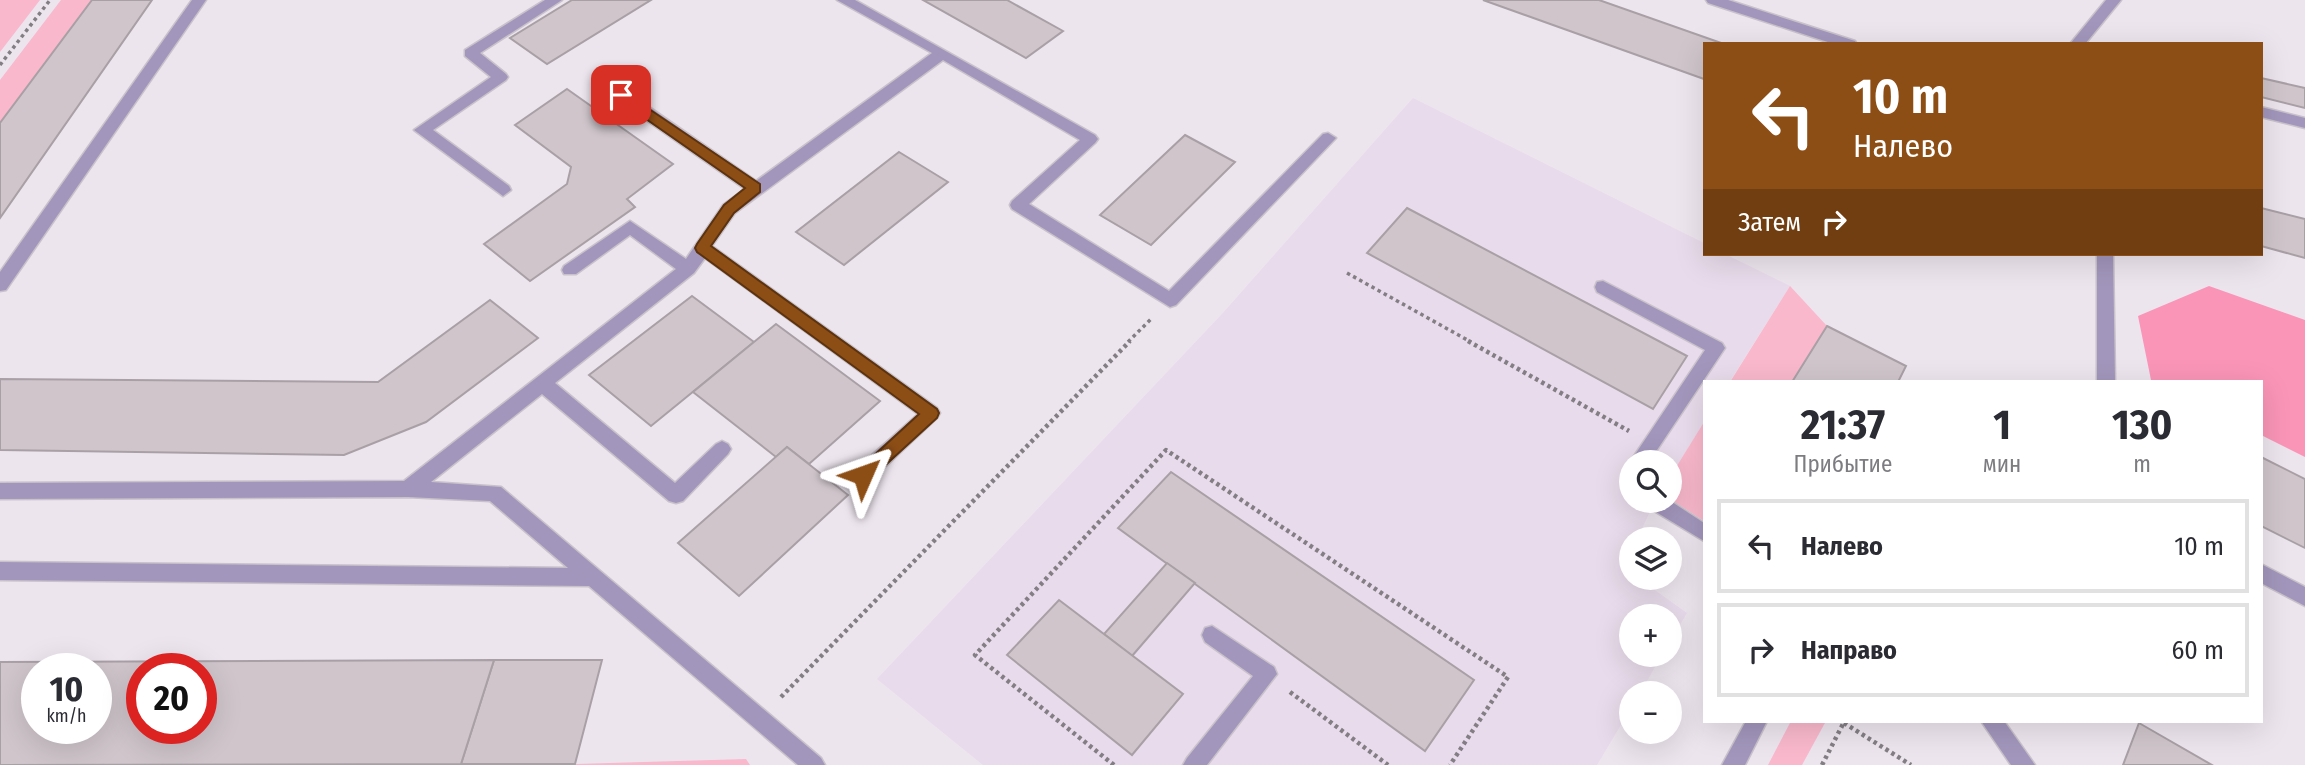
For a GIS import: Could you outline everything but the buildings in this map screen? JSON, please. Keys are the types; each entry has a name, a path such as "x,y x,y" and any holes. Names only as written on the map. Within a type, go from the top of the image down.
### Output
{"lane":[{"path":"0,285 199,0"},
{"path":"503,190 422,130 501,77 470,53 555,0"},
{"path":"844,0 1090,139 1018,205 1170,300 1328,138"},
{"path":"1713,0 1844,42"},
{"path":"2079,42 2113,0"},
{"path":"408,489 688,270 729,209 942,53"},
{"path":"621,95 755,188"},
{"path":"2263,112 2305,123"},
{"path":"570,270 630,227 688,270"},
{"path":"702,248 931,413 863,475"},
{"path":"2105,256 2106,380"},
{"path":"1603,287 1716,348 1647,450"},
{"path":"542,383 676,495 722,449"},
{"path":"0,491 408,489 494,493 814,765"},
{"path":"1673,513 1703,532"},
{"path":"0,571 593,577"},
{"path":"2263,574 2305,597"},
{"path":"1194,765 1267,674 1212,635"},
{"path":"1733,765 1756,723"},
{"path":"1993,723 2024,765"}],"path":[{"path":"0,65 50,0"},
{"path":"1347,273 1651,444"},
{"path":"761,718 1170,300"},
{"path":"1114,765 975,655 1166,450 1508,677 1450,765"},
{"path":"1267,674 1388,765"},
{"path":"1822,765 1844,723"},
{"path":"1847,723 1911,765"}],"shaded area":[{"path":"0,0 40,0 0,52"},
{"path":"61,0 92,0 0,123 0,80"},
{"path":"1413,98 1703,243 1703,256 1729,256 1790,286 1731,380 1703,380 1703,424 1682,458 1682,450 1619,450 1619,513 1649,513 1643,527 1619,527 1619,590 1655,590 1674,604 1619,604 1619,667 1655,667 1647,681 1619,681 1619,728 1597,765 983,765 877,679 1222,314"},
{"path":"1790,286 1827,326 1793,380 1731,380"},
{"path":"2209,286 2305,320 2305,457 2263,436 2263,380 2151,380 2138,316"},
{"path":"1703,424 1703,520 1682,507 1682,458"},
{"path":"1790,723 1825,723 1802,765 1768,765"},
{"path":"746,759 750,765 148,765 575,764"}],"route":[{"path":"621,95 755,188 729,209 702,248 931,413 863,475"}]}
